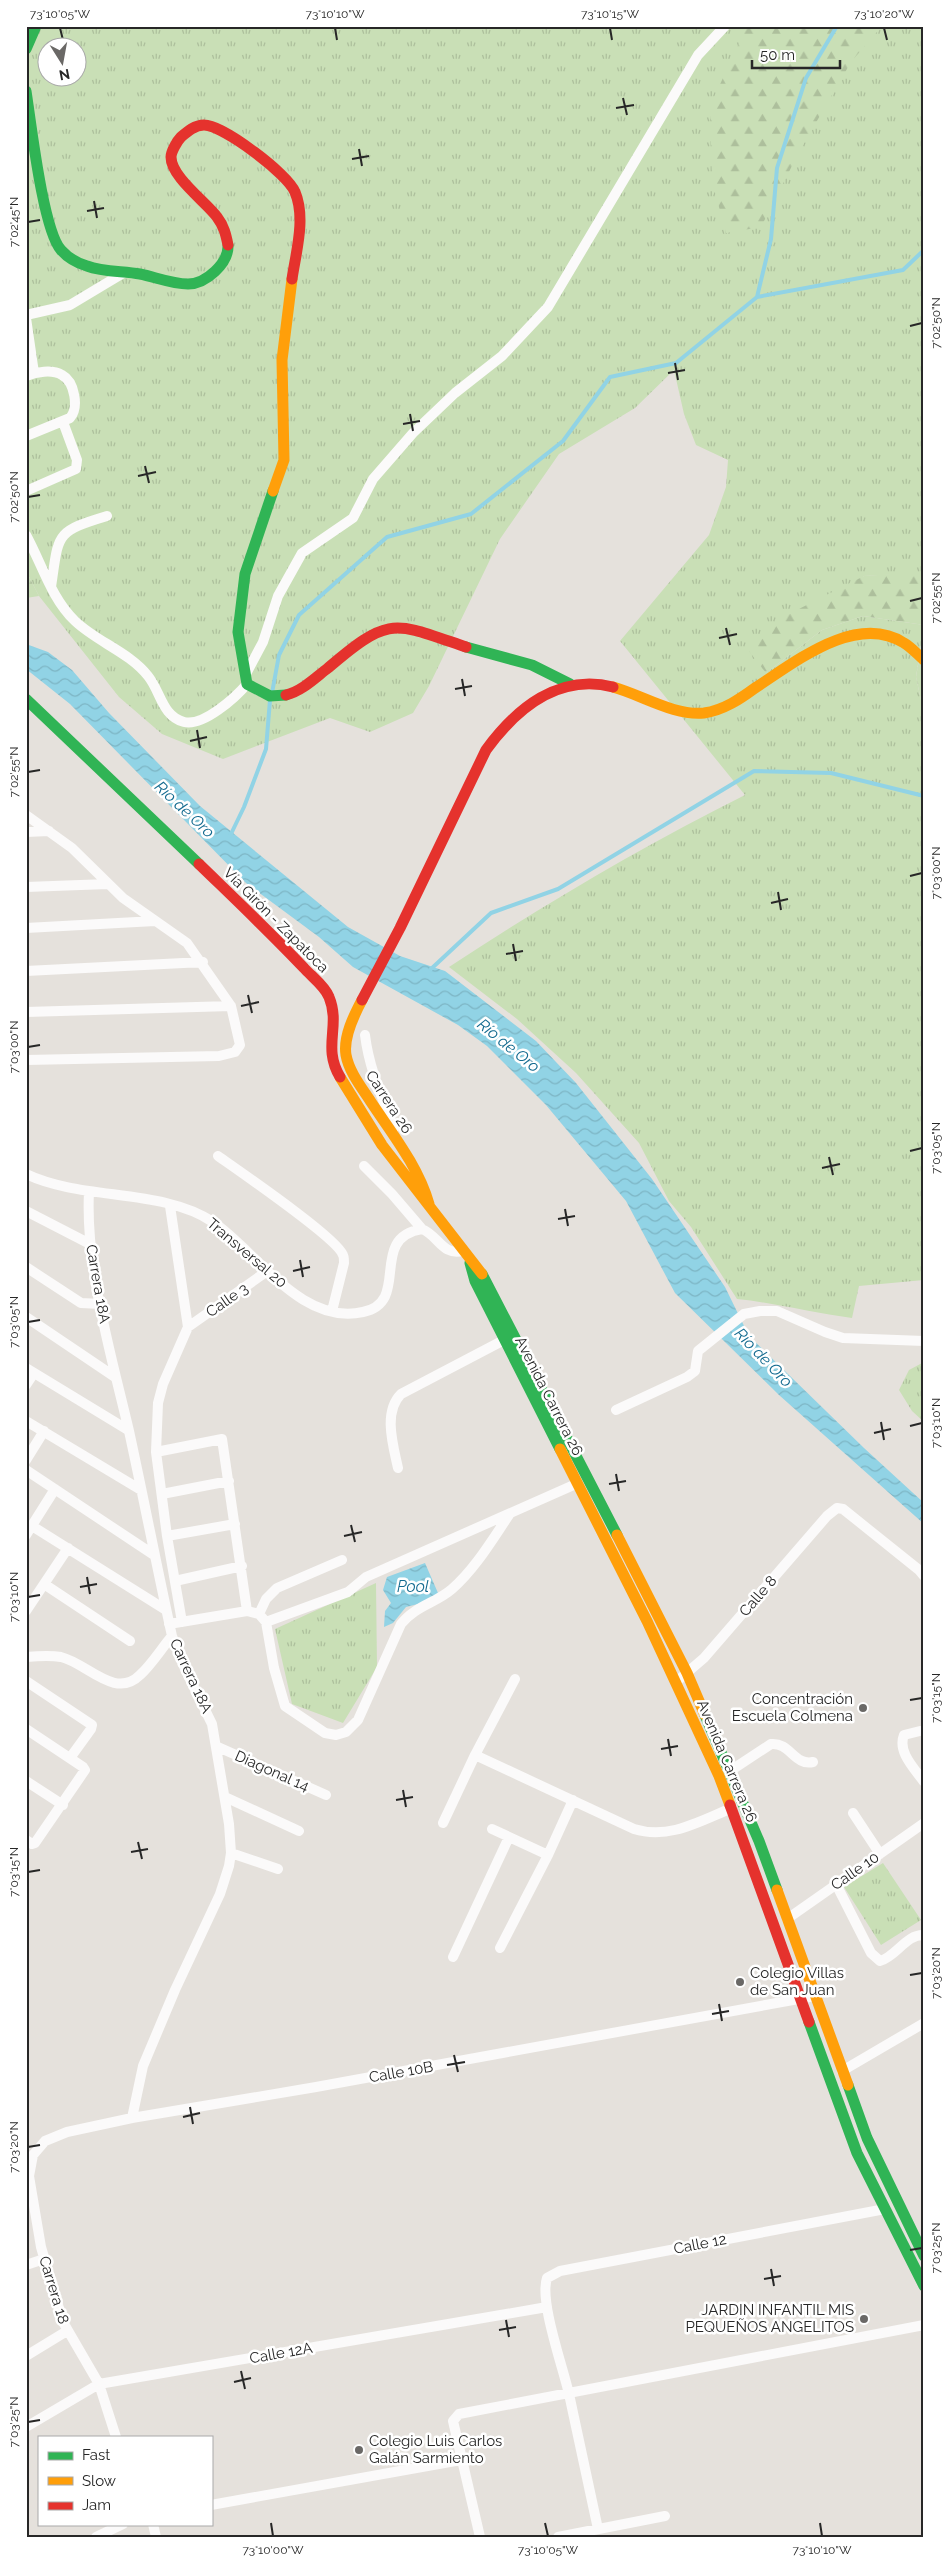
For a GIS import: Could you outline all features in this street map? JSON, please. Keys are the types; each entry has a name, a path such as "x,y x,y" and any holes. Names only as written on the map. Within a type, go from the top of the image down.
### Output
{"main road":[{"path":"26,49 36,26"},
{"path":"26,91 45,206 52,234 60,249 72,260 88,267 188,284 208,278 217,271 229,248 226,232 217,217 184,182 173,164 171,156 179,139 191,128 205,125 222,131 280,172 294,191 300,216 282,360 284,460 245,574 238,632 247,679 266,695 279,698 304,685 350,649 382,630 394,627 415,629 466,647 526,662 554,673 570,684 602,685 644,697 686,713 703,713 724,708 822,646 846,636 870,632 893,636 912,646 924,660"},
{"name":"Carrera 26","path":"430,1206 423,1183 351,1070 346,1041 356,1010 400,928 486,750 498,732 522,710 553,691 570,684"},
{"name":"Vía Girón - Zapatoca","path":"26,699 267,929 328,994 334,1012 330,1050 334,1067 382,1145 413,1188 430,1206"},
{"name":"Avenida Carrera 26","path":"430,1206 470,1262 485,1278 687,1673 730,1770 873,2151 920,2240 924,2256"},
{"name":"Avenida Carrera 26","path":"470,1262 475,1281 676,1682 732,1808 857,2153 924,2286"}],"street":[{"path":"26,535 51,587 74,620 97,640 137,664 148,676 166,711 177,719 186,722 202,720 237,697 263,642 278,596 302,553 353,518 373,479 413,433 454,393 502,356 548,307 698,54 726,26"},
{"path":"26,436 63,422 75,412 76,405 70,383 63,375 52,372 30,374 26,316 70,305 125,272"},
{"path":"26,491 76,469 77,460 63,422"},
{"path":"51,587 59,541 67,530 107,516"},
{"path":"26,815 84,859 108,884 188,943 203,962 230,1006 240,1045 235,1052 227,1055 26,1060"},
{"path":"26,832 49,831"},
{"path":"26,887 108,884"},
{"path":"26,928 155,920"},
{"path":"26,971 203,962"},
{"path":"26,1012 230,1006"},
{"path":"365,1035 367,1054 376,1087 401,1148"},
{"path":"218,1156 300,1216 344,1255 344,1263 332,1311"},
{"path":"364,1166 392,1194 422,1229 430,1233 447,1251 454,1254 463,1252"},
{"name":"Transversal 20","path":"26,1174 37,1179 89,1192 190,1211 213,1222 266,1272 294,1293 315,1305 332,1311 354,1314 378,1307 388,1292 395,1244 404,1235 422,1229"},
{"name":"Carrera 18A","path":"89,1192 90,1244 115,1377 172,1636 184,1669 206,1708 218,1747 231,1853 230,1866 220,1894 175,1990 143,2066 132,2118"},
{"path":"170,1206 188,1327 163,1384 158,1403 156,1452 167,1536 182,1622"},
{"path":"26,1211 90,1244"},
{"path":"26,1267 81,1302 101,1304"},
{"name":"Calle 3","path":"188,1327 266,1272"},
{"path":"616,1410 687,1377 695,1371 698,1351 744,1314 777,1311 843,1338 882,1341 924,1341"},
{"path":"26,1317 115,1377"},
{"path":"398,1468 393,1446 391,1408 394,1400 401,1394 504,1340"},
{"path":"26,1385 30,1370 128,1430"},
{"path":"26,1421 141,1490"},
{"path":"26,1460 44,1431"},
{"path":"156,1452 222,1439 242,1566 247,1611"},
{"path":"26,1470 154,1555"},
{"path":"162,1494 229,1481"},
{"path":"266,1622 348,1592 366,1577 576,1484"},
{"path":"55,1489 29,1530 68,1548 166,1610"},
{"name":"Calle 8","path":"676,1682 704,1658 827,1516 837,1508 843,1509 920,1570 924,1576"},
{"path":"169,1624 247,1611 259,1614 266,1622 274,1668 285,1706 325,1733 336,1735 346,1732 358,1720 401,1624 408,1616 450,1590 462,1580 509,1515"},
{"path":"167,1536 235,1524"},
{"path":"26,1611 68,1548"},
{"path":"259,1614 266,1599 277,1588 342,1560"},
{"path":"175,1581 242,1566"},
{"path":"44,1584 130,1641"},
{"path":"26,1657 60,1657 75,1662 119,1685 129,1683 140,1676 172,1636"},
{"path":"443,1823 475,1754 515,1679"},
{"path":"26,1681 92,1726 70,1758"},
{"path":"26,1729 70,1758 84,1770 63,1804 35,1842 32,1844 26,1840"},
{"path":"920,1731 904,1735 901,1742 903,1752 924,1782"},
{"path":"730,1770 771,1744 784,1746 800,1761 813,1762"},
{"name":"Diagonal 14","path":"218,1747 326,1795"},
{"path":"475,1754 649,1834 664,1834 680,1829 732,1808"},
{"path":"26,1781 63,1804"},
{"path":"225,1797 299,1831"},
{"path":"500,1948 574,1800"},
{"path":"853,1813 880,1854"},
{"name":"Calle 10","path":"787,1919 924,1824"},
{"path":"492,1828 548,1855"},
{"path":"453,1957 509,1837"},
{"path":"231,1853 278,1869"},
{"path":"836,1884 871,1953 880,1961 886,1959 915,1936 924,1935"},
{"name":"Calle 10B","path":"28,2162 38,2147 54,2136 132,2118 316,2088 815,1996"},
{"path":"842,2071 924,2023"},
{"name":"Carrera 18","path":"28,2162 29,2193 52,2288 67,2331 99,2384 116,2436"},
{"name":"Calle 12","path":"547,2307 543,2288 546,2278 560,2271 885,2209"},
{"path":"26,2265 44,2259"},
{"path":"547,2307 569,2392 598,2529"},
{"name":"Calle 12A","path":"26,2427 99,2384 547,2307"},
{"path":"480,2537 453,2421 459,2414 924,2325"},
{"path":"26,2356 67,2331"},
{"path":"212,2505 461,2460"},
{"path":"558,2537 665,2516"},
{"path":"96,2537 119,2526"}],"green space":[{"path":"38,26 924,26 924,207 922,209 924,209 924,573 864,576 766,673 822,630 863,616 924,625 916,677 924,714 924,1280 859,1286 852,1318 737,1299 691,1227 669,1201 639,1143 576,1073 517,1019 449,967 595,876 745,795 620,641 709,535 726,487 728,460 696,445 684,414 674,370 635,408 559,454 500,539 429,686 413,713 370,732 330,718 223,759 162,734 119,697 39,596 26,571 26,38"},
{"path":"747,26 882,26 851,62 799,152 761,227 726,233 712,181 710,106"},
{"path":"26,571 39,596 26,598"},
{"path":"924,573 924,625 863,616 822,630 766,673 745,646 785,616 864,576"},
{"path":"924,630 924,714 916,677"},
{"path":"924,1362 924,1422 912,1411 899,1390 909,1370"},
{"path":"376,1583 377,1667 343,1723 292,1704 275,1629"},
{"path":"883,1863 921,1920 881,1945 844,1887"}],"water":[{"name":"Río de Oro","path":"26,644 48,652 72,670 109,713 200,806 348,927 400,956 445,971 536,1041 576,1083 652,1179 725,1287 749,1336 864,1448 924,1503 924,1524 779,1395 675,1293 626,1201 546,1105 487,1046 458,1025 353,967 319,937 246,883 70,704 26,669"},
{"name":"Pool","path":"425,1563 438,1593 426,1602 406,1607 393,1623 384,1627 385,1611 391,1603 383,1590 387,1577"}],"waterway":[{"path":"272,693 279,655 299,615 387,537 471,514 563,441 610,377 676,363 757,297 771,239 777,168 806,78 837,26"},
{"path":"757,297 903,270 924,250"},
{"path":"230,836 244,807 266,749 270,700"},
{"path":"431,969 491,913 558,889 754,771 831,773 924,796"}],"traffic: fast":[{"path":"26,49 36,26"},
{"path":"26,91 43,199 55,239 61,250 70,258 93,268 140,274 170,282 188,284 202,280 215,271 225,259 228,245"},
{"path":"273,491 245,574 238,632 247,684 270,696 286,695"},
{"path":"466,647 532,665 570,684"},
{"path":"26,699 199,864"},
{"path":"470,1263 475,1281 560,1449"},
{"path":"482,1274 617,1535"},
{"path":"705,1715 759,1841 777,1890"},
{"path":"809,2022 857,2153 924,2286"},
{"path":"848,2085 867,2138 924,2256"}],"traffic: slow":[{"path":"273,491 284,460 282,360 292,279"},
{"path":"613,687 670,708 693,713 704,713 731,704 788,666 826,644 846,637 866,633 885,635 904,643 924,660"},
{"path":"362,1000 346,1041 346,1055 350,1068 412,1164 429,1204"},
{"path":"340,1077 382,1145 482,1274"},
{"path":"560,1449 647,1621 719,1776 730,1805"},
{"path":"617,1535 687,1673 705,1715"},
{"path":"777,1890 848,2085"}],"traffic: jam":[{"path":"228,245 219,220 183,181 177,173 171,157 181,137 201,125 213,127 239,141 268,163 290,184 295,192 300,213 300,224 292,279"},
{"path":"286,695 303,687 365,639 380,631 393,628 407,629 422,632 466,647"},
{"path":"362,1000 400,928 486,750 498,735 525,708 557,690 575,685 593,684 613,687"},
{"path":"199,864 278,941 327,993 333,1018 332,1056 340,1077"},
{"path":"730,1805 809,2022"}],"place":[{"name":"Concentración Escuela Colmena","path":"863,1708"},
{"name":"Colegio Villas de San Juan","path":"740,1982"},
{"name":"JARDIN INFANTIL MIS PEQUEÑOS ANGELITOS","path":"864,2319"},
{"name":"Colegio Luis Carlos Galán Sarmiento","path":"359,2450"}]}
